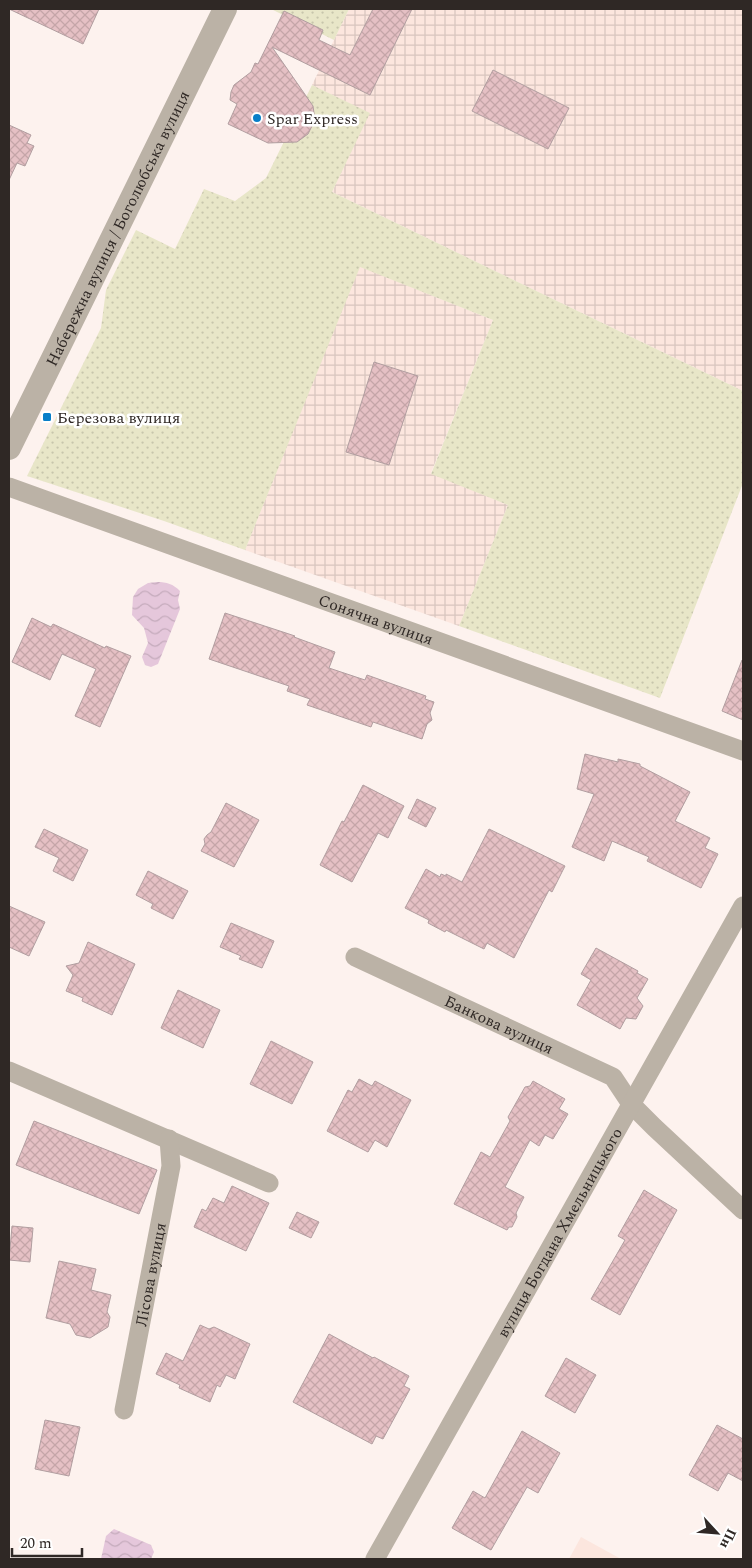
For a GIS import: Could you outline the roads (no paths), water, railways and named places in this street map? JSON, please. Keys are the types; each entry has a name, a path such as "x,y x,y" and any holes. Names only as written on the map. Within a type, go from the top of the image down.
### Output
{"street":[{"name":"Набережна вулиця / Боголюбська вулиця","path":"9,448 225,9"},
{"name":"Сонячна вулиця","path":"9,487 743,751"},
{"name":"вулиця Богдана Хмельницького","path":"375,1559 743,906"},
{"name":"Банкова вулиця","path":"355,957 613,1077 631,1104 743,1210"},
{"path":"9,1071 269,1184"},
{"name":"Лісова вулиця","path":"124,1410 171,1166 169,1139"}],"water":[{"path":"148,583 170,584 180,591 178,600 180,609 158,664 151,667 145,665 142,657 148,643 144,628 132,615 133,597 138,589"},
{"path":"114,1529 151,1545 154,1552 151,1559 101,1559 106,1536"}],"place":[{"name":"Spar Express","path":"257,118"},
{"name":"Березова вулиця","path":"47,417"}]}
